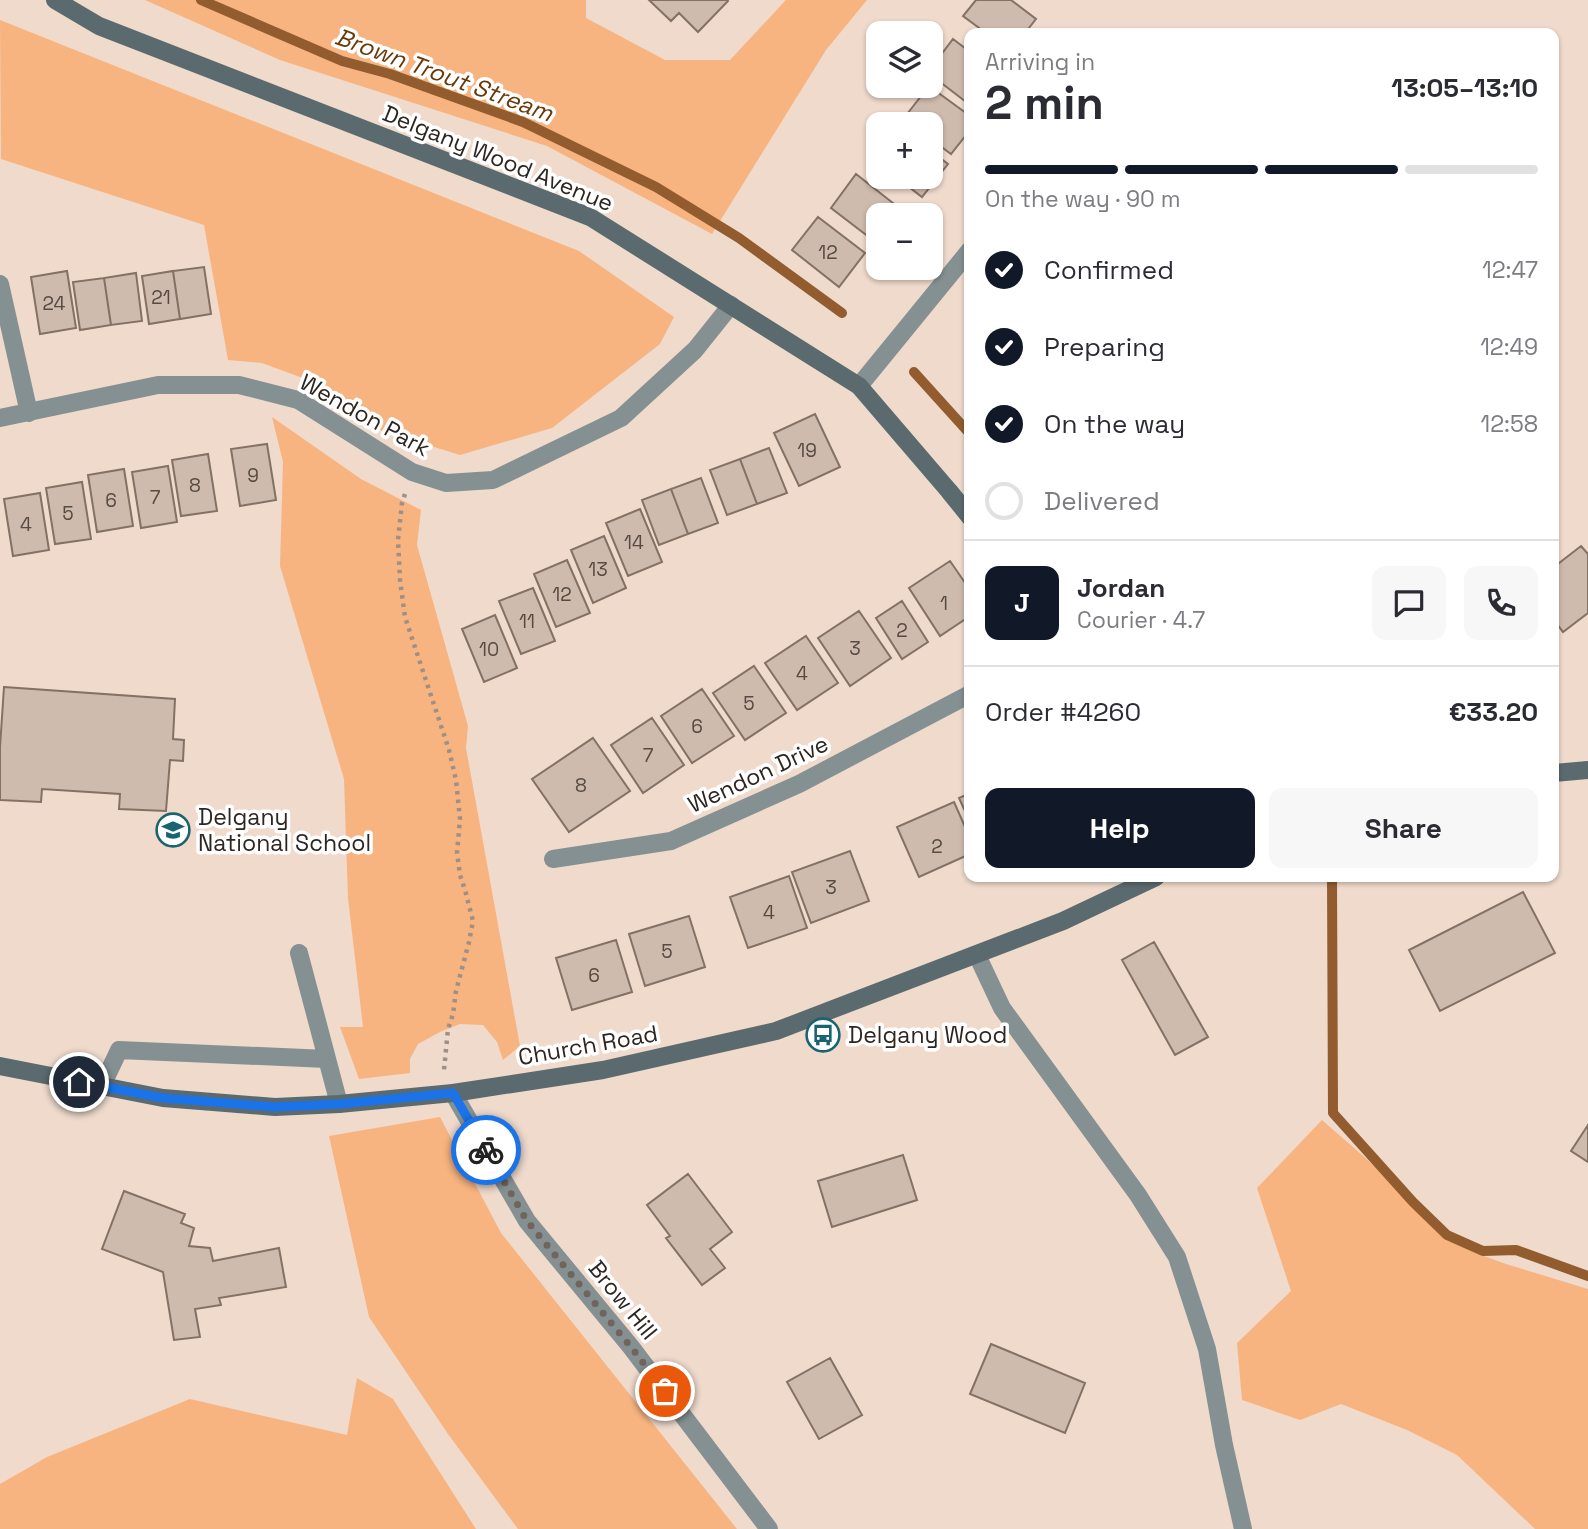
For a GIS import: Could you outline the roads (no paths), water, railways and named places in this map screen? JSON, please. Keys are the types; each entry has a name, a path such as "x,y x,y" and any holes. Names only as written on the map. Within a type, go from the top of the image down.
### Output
{"main road":[{"name":"Delgany Wood Avenue","path":"55,0 99,26 590,217 859,386 964,510"},
{"path":"1559,772 1588,770"},
{"name":"Church Road","path":"0,1066 163,1098 275,1107 453,1093 603,1070 776,1031 1063,921 1133,882"}],"street":[{"path":"859,386 964,257"},
{"path":"0,284 29,413"},
{"name":"Wendon Park","path":"0,418 158,385 239,385 298,400 412,472 446,484 493,480 621,418 695,350 731,305"},
{"name":"Wendon Drive","path":"554,859 671,841 799,784 964,697"},
{"path":"299,953 339,1104"},
{"path":"976,955 1002,1008 1138,1195 1177,1257 1206,1349 1243,1529"},
{"path":"102,1086 119,1050 327,1059"},
{"name":"Brow Hill","path":"453,1093 527,1221 631,1347 769,1529"}],"waterway":[{"name":"Brown Trout Stream","path":"201,0 342,61 390,74 523,122 656,187 739,238 842,313"},
{"name":"Brown Trout Stream","path":"914,372 964,427"},
{"name":"Brown Trout Stream","path":"1332,882 1333,1113 1413,1202 1447,1235 1483,1251 1516,1250 1588,1276"}],"place":[{"name":"Delgany National School","path":"173,830"},
{"name":"Delgany Wood","path":"823,1035"}]}
